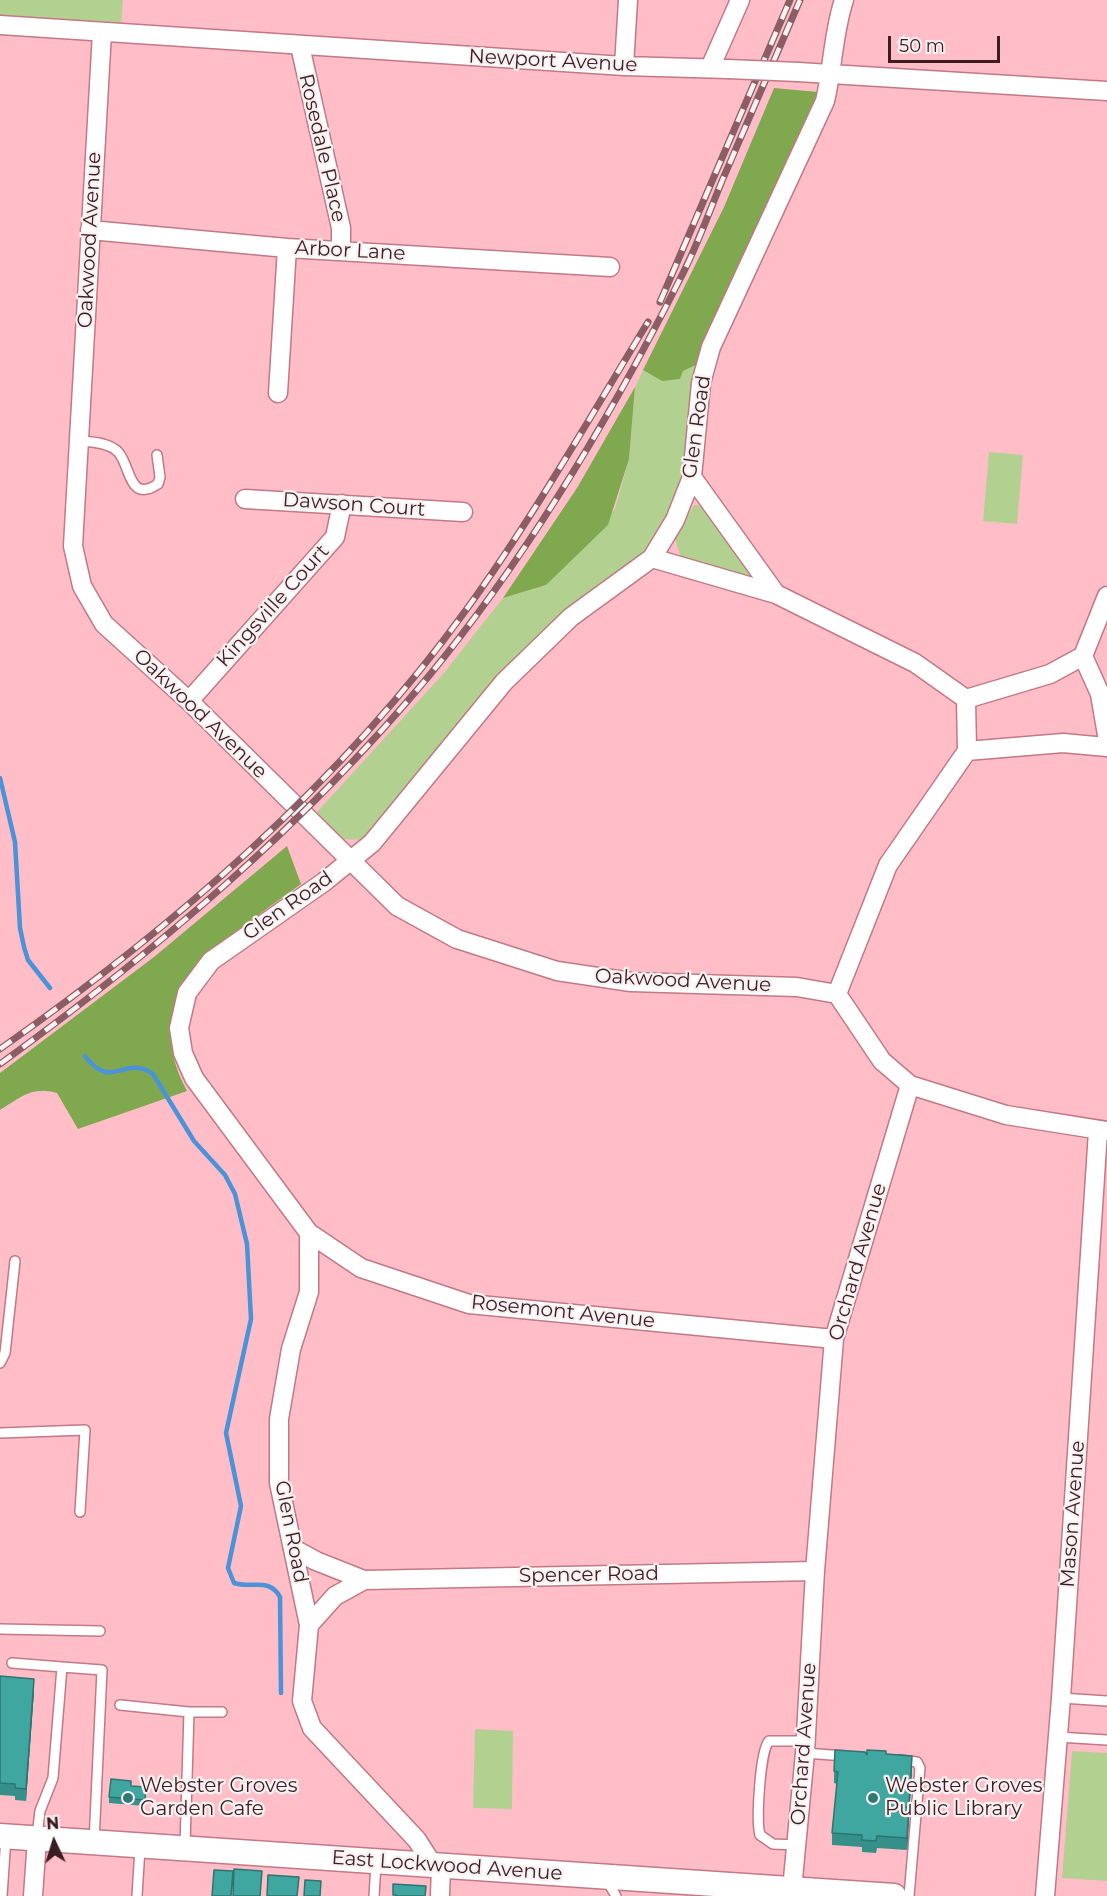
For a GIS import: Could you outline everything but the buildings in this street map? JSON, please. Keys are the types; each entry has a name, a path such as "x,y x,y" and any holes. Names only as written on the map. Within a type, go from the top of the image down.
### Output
{"main road":[{"name":"East Lockwood Avenue","path":"3,1837 376,1861 611,1886 674,1885 792,1889 894,1896"}],"street":[{"path":"624,66 628,0"},
{"path":"719,69 740,0"},
{"name":"Glen Road","path":"437,1866 417,1840 312,1728 302,1701 309,1625 279,1483 279,1419 291,1349 309,1292 309,1233 194,1078 183,1053 179,1028 187,993 211,961 351,861 372,843 504,682 571,617 652,558 675,520 693,477 701,383 711,347 825,101 831,75 836,25 844,0"},
{"name":"Newport Avenue","path":"0,26 624,66 798,72 1107,91"},
{"name":"Oakwood Avenue","path":"102,32 73,546 82,586 104,624 189,701 397,906 457,939 557,971 631,982 797,987 837,994"},
{"name":"Rosedale Place","path":"300,46 341,228 340,250"},
{"name":"Arbor Lane","path":"90,230 287,248 610,267"},
{"path":"278,393 287,248"},
{"path":"693,477 776,594"},
{"name":"Dawson Court","path":"245,499 463,512"},
{"name":"Kingsville Court","path":"189,701 335,537 342,504"},
{"path":"652,558 776,594 915,663 966,699"},
{"path":"966,699 1050,674 1083,656 1107,596"},
{"path":"1083,656 1100,694 1107,735"},
{"path":"966,699 967,752 888,865 837,994 882,1061 910,1085 1005,1115 1103,1131"},
{"path":"967,752 1063,743 1107,747"},
{"name":"Orchard Avenue","path":"792,1889 805,1747 814,1571 834,1339 910,1085"},
{"name":"Mason Avenue","path":"1045,1896 1103,1131"},
{"name":"Rosemont Avenue","path":"309,1233 361,1268 469,1304 834,1339"},
{"name":"Spencer Road","path":"294,1549 316,1561 364,1580 814,1571"},
{"name":"Spencer Road","path":"309,1625 335,1596 364,1580"},
{"path":"33,1896 37,1839"},
{"path":"437,1866 440,1896"}],"lane":[{"path":"78,441 110,446 118,453 134,485 139,489 150,490 158,484 160,477 157,455"},
{"path":"0,1364 5,1353 15,1261"},
{"path":"0,1433 85,1430 80,1512"},
{"path":"0,1629 100,1631"},
{"path":"12,1663 102,1670 94,1843"},
{"path":"37,1839 40,1811 53,1778 62,1667"},
{"path":"1061,1698 1107,1701"},
{"path":"120,1705 189,1712 222,1712"},
{"path":"185,1849 189,1712"},
{"path":"1058,1737 1107,1740"},
{"path":"797,1845 773,1844 760,1835 764,1746 769,1741 856,1756"},
{"path":"890,1759 913,1761 920,1768 909,1896"},
{"path":"2,1896 3,1837"},
{"path":"137,1896 140,1846"},
{"path":"374,1896 376,1861"}],"green space":[{"path":"0,0 123,0 121,24 0,16"},
{"path":"774,88 818,92 819,99 698,364 683,371 680,379 662,381 643,370 724,207"},
{"path":"698,364 681,485 669,513 649,548 549,629 373,829 361,840 342,839 317,812 443,674 503,598 546,585 615,509 629,459 635,387 643,370 662,381"},
{"path":"635,387 629,459 608,525 546,585 503,598 577,488"},
{"path":"989,452 1023,455 1017,524 983,521"},
{"path":"694,505 706,506 752,574 750,578 681,558 675,539"},
{"path":"287,846 301,884 219,946 197,968 180,994 172,1022 173,1054 187,1091 78,1129 57,1093 40,1091 27,1094 0,1110 0,1073 154,957"},
{"path":"475,1729 513,1731 512,1809 473,1808"},
{"path":"1072,1751 1107,1753 1107,1881 1062,1878"}],"waterway":[{"path":"0,778 15,842 20,928 24,947 28,960 50,988"},
{"path":"85,1056 94,1066 103,1071 134,1068 153,1074 194,1141 225,1175 235,1194 247,1244 251,1319 226,1433 241,1506 228,1568 234,1583 265,1585 271,1587 280,1597 281,1693"}],"railway":[{"path":"660,302 790,0"},
{"path":"0,1064 115,977 226,884 279,835 380,732 464,631 499,584 564,486 595,436 652,333 691,257 800,0"},
{"path":"0,1049 65,1002 191,902 251,849 364,735 417,674 466,610 560,468 648,322"}],"place":[{"name":"Webster Groves Garden Cafe","path":"128,1798"},
{"name":"Webster Groves Public Library","path":"873,1798"}]}
